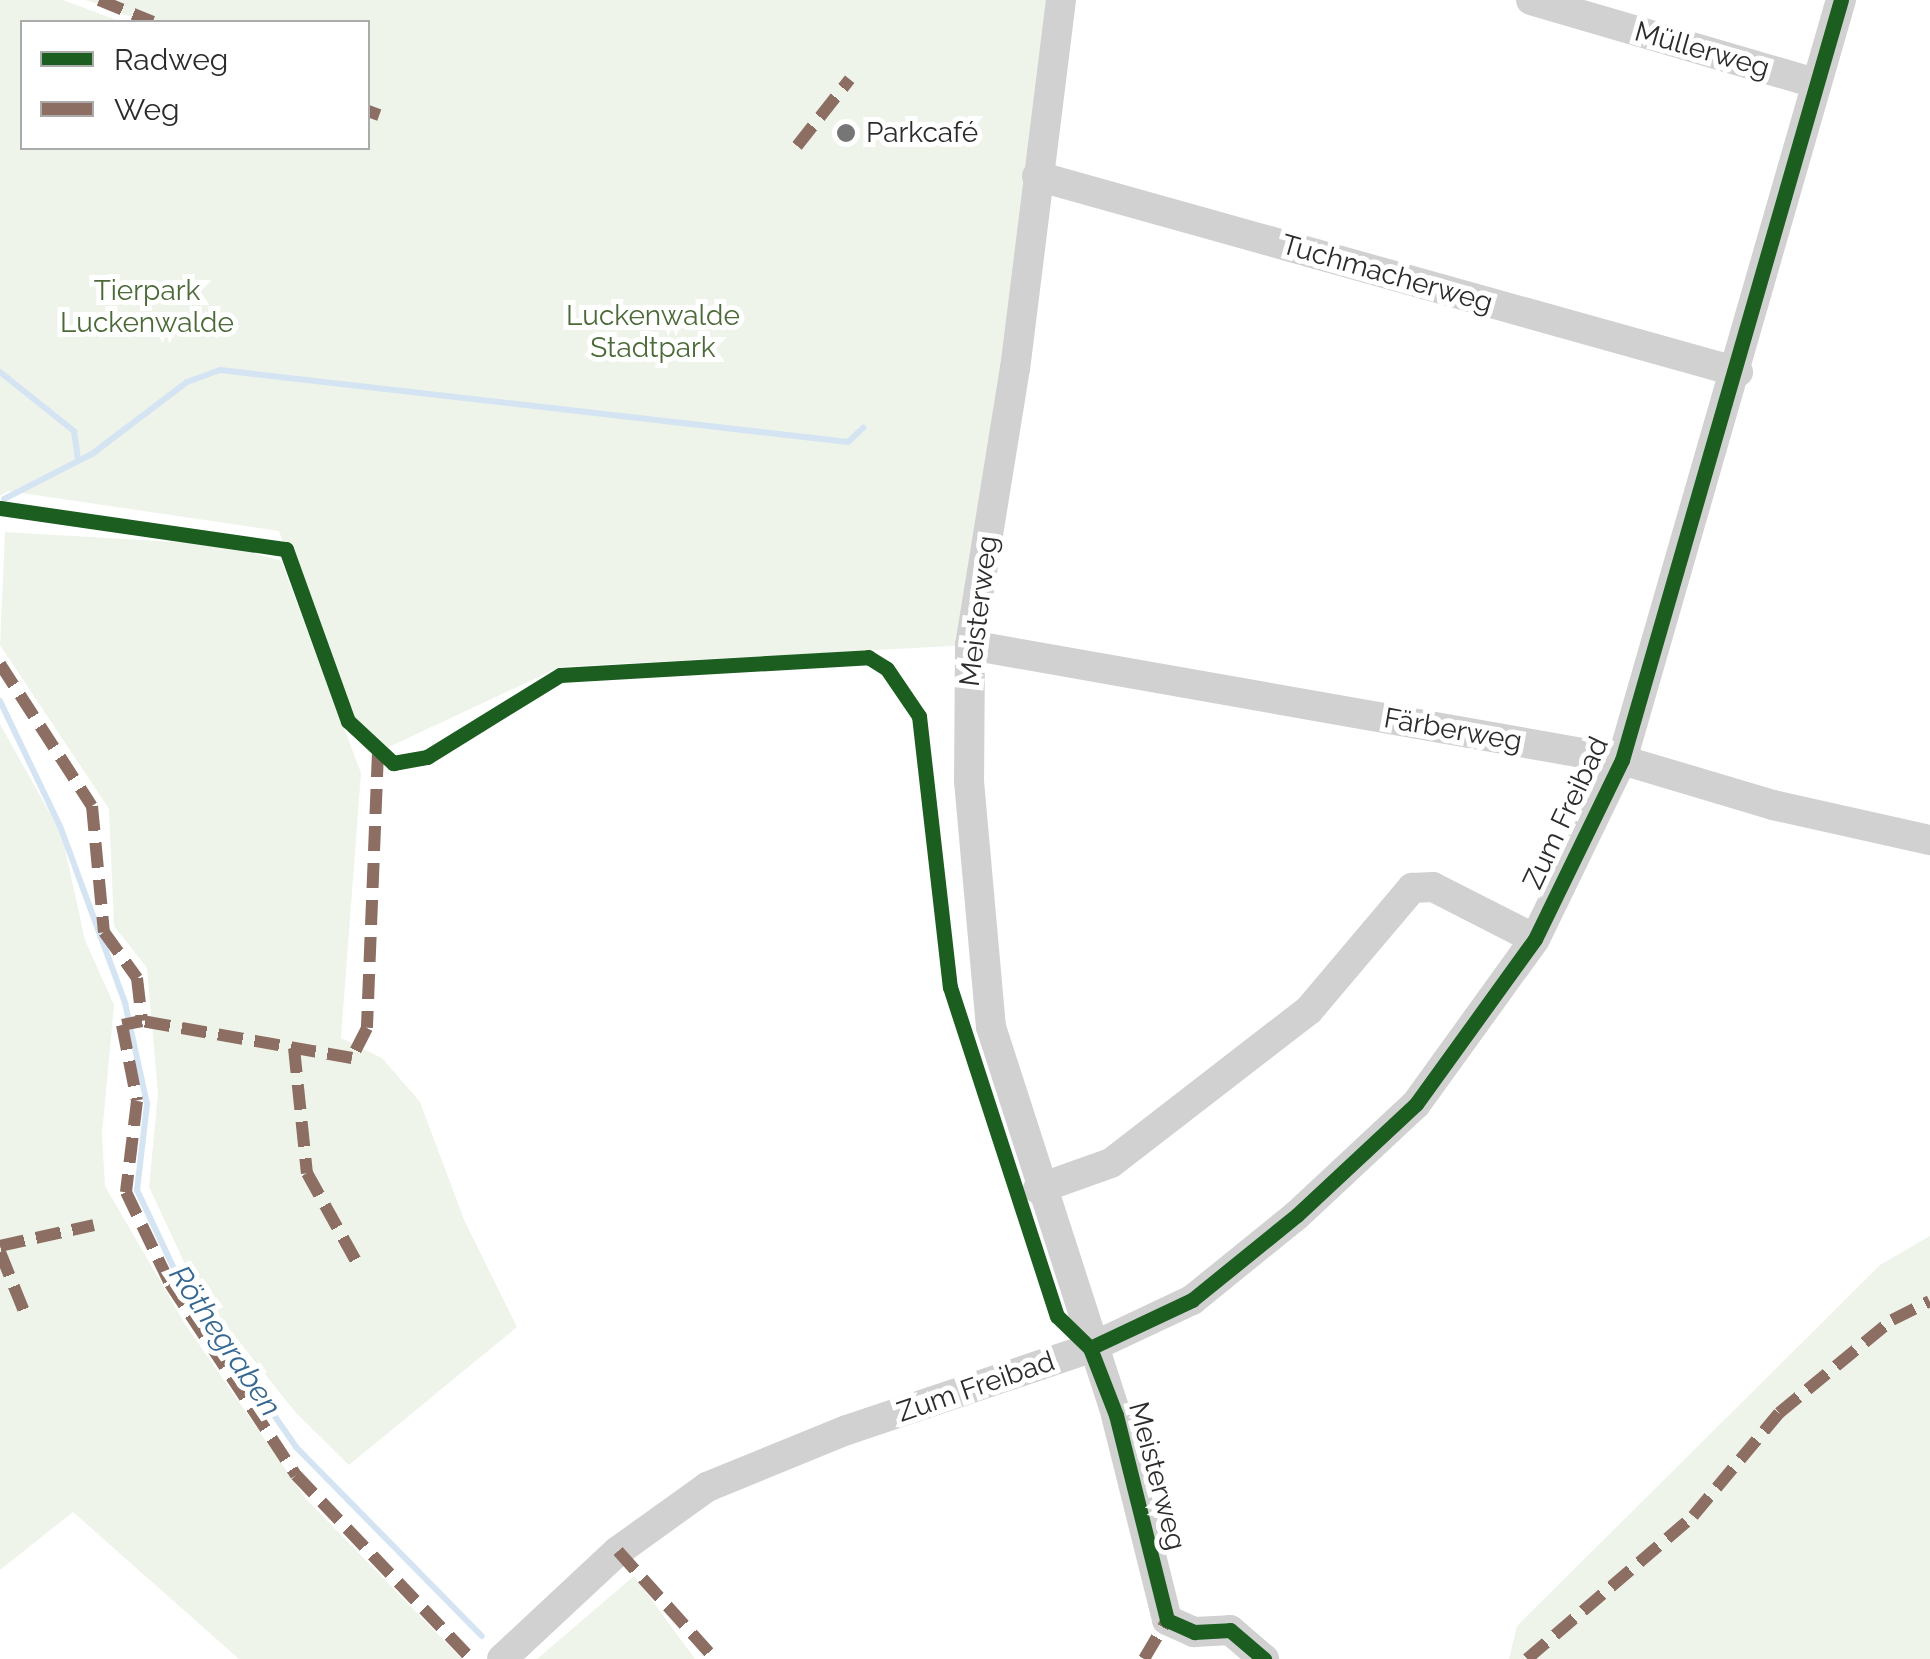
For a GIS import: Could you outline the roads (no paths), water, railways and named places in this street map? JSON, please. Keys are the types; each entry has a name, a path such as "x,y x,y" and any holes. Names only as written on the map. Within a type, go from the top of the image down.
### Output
{"street":[{"name":"Meisterweg","path":"1061,0 1016,368 970,645 969,781 991,1027 1038,1189 1116,1415 1168,1620 1194,1632 1230,1630 1264,1659"},
{"name":"Müllerweg","path":"1530,0 1815,83"},
{"name":"Zum Freibad","path":"502,1659 618,1551 707,1487 847,1430 1090,1348 1192,1300 1297,1215 1416,1104 1535,939 1622,760 1738,372 1840,0"},
{"name":"Tuchmacherweg","path":"1037,176 1738,372"},
{"name":"Färberweg","path":"970,645 1622,760 1772,805 1927,834"},
{"path":"1038,1189 1111,1163 1309,1010 1412,888 1433,887 1535,939"}],"waterway":[{"path":"4,499 92,454 187,382 220,370 848,442 863,428"},
{"path":"0,372 74,431 78,461"},
{"name":"Röthegraben","path":"0,701 60,826 125,1003 147,1104 137,1190 178,1277 296,1447 482,1636"}],"place":[{"name":"Parkcafé","path":"846,133"}],"park label":[{"name":"Tierpark Luckenwalde","path":"147,307"},
{"name":"Luckenwalde Stadtpark","path":"653,332"}]}
